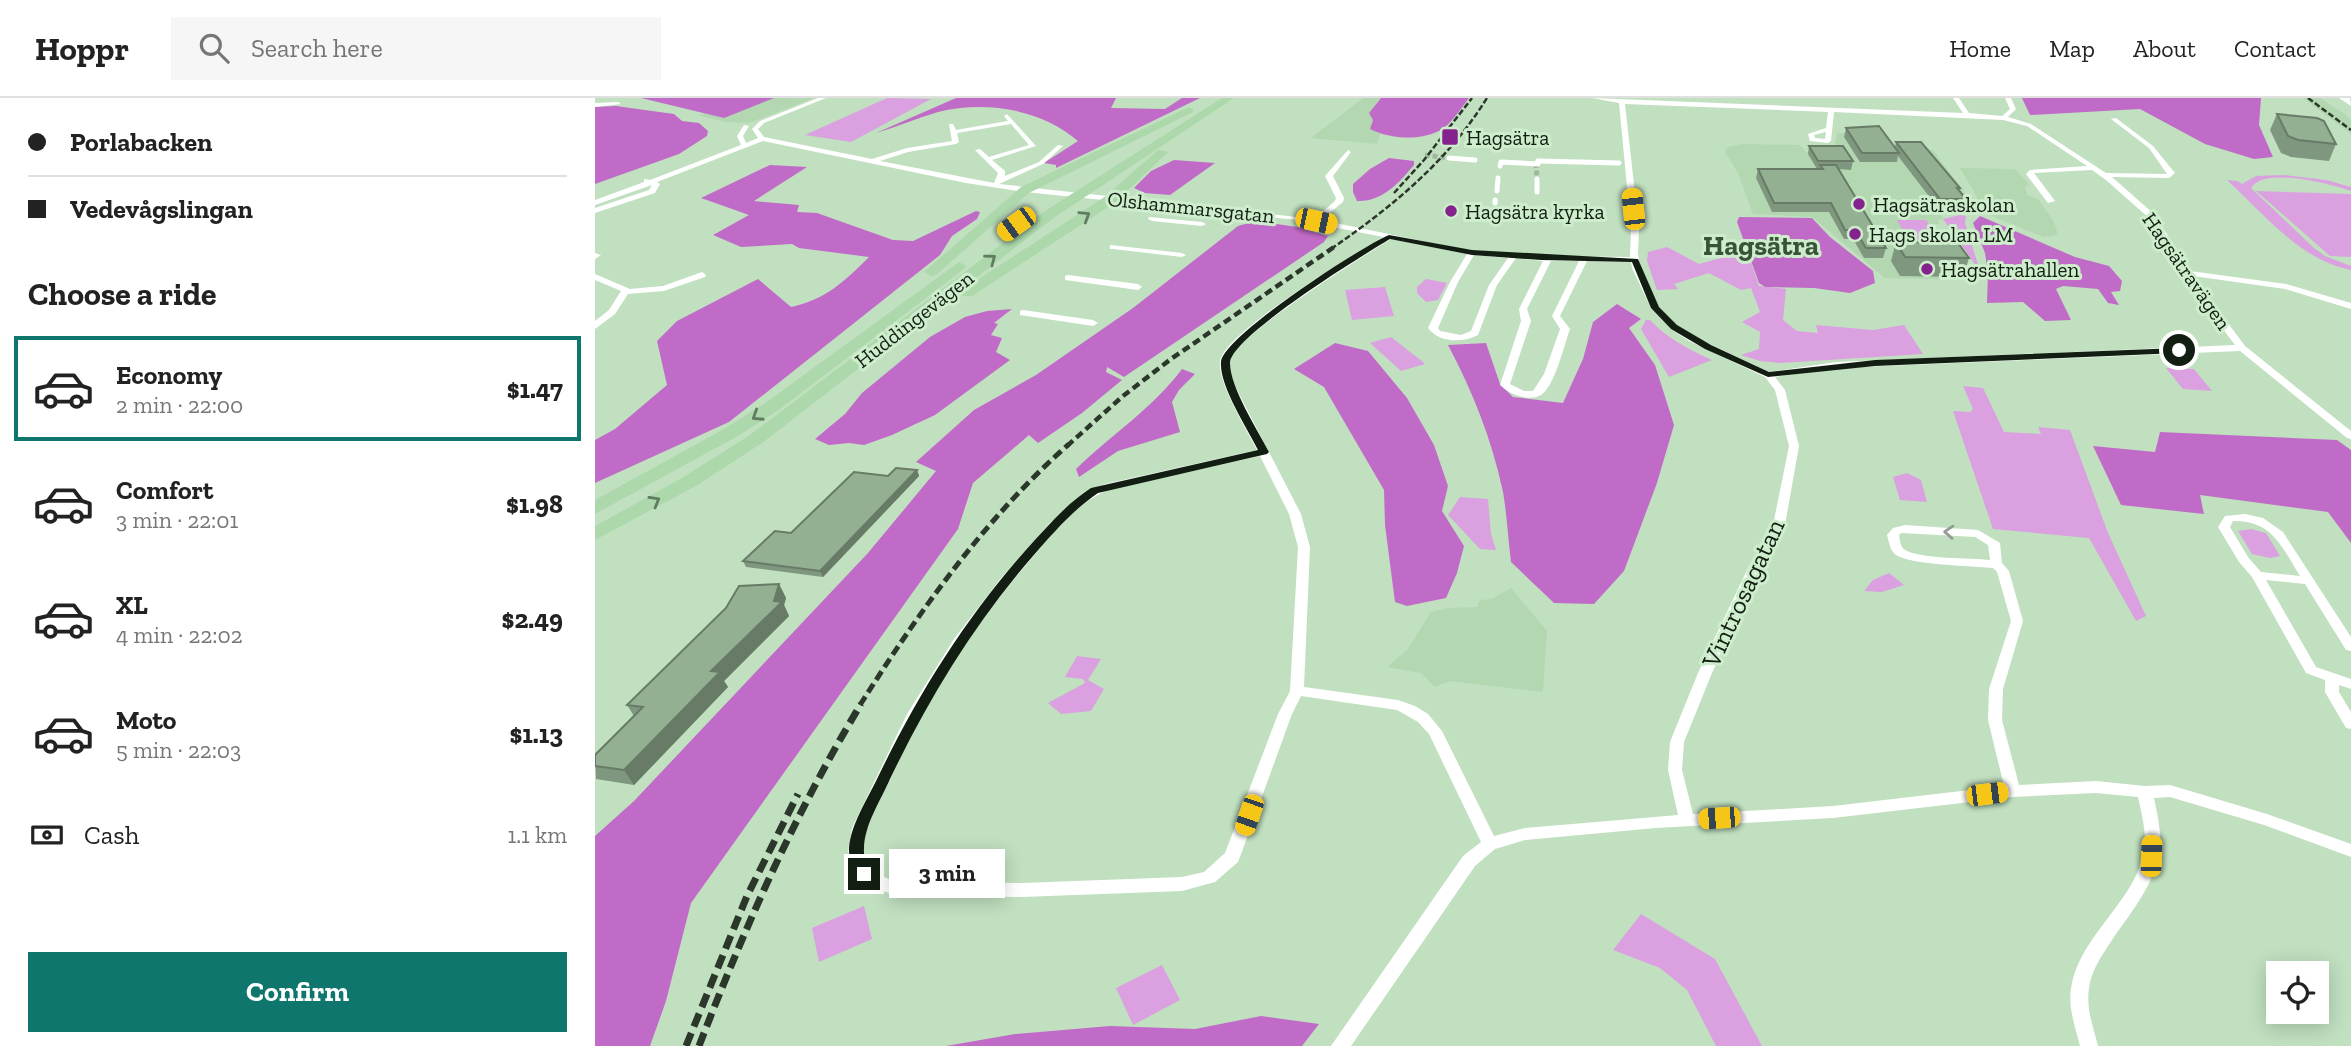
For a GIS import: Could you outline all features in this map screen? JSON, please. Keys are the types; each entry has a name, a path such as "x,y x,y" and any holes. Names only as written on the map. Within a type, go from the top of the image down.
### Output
{"main road":[{"name":"Huddingevägen","path":"595,534 724,460 861,362 1050,214 1196,113 1211,98"},
{"name":"Huddingevägen","path":"595,508 730,433 813,377 1032,212 1196,113 1229,98"},
{"path":"2344,98 2351,103"},
{"path":"813,377 1030,191 1196,113"},
{"path":"861,362 899,340 1106,199 1194,126 1196,113"}],"street":[{"path":"595,202 762,139 755,129 762,122 823,98"},
{"name":"Hagsätravägen","path":"1595,98 1622,103 1661,101 1967,115 2008,119 2035,128 2104,175 2152,218 2187,273 2242,348 2351,436"},
{"path":"1756,98 1758,106"},
{"path":"1956,98 1967,115"},
{"path":"2008,98 2013,109 2008,119"},
{"path":"1622,103 1635,229 1635,260 1655,308 1674,327 1708,347 1768,375 1868,363 2242,348"},
{"path":"595,106 618,104"},
{"path":"1827,130 1831,109"},
{"path":"871,162 907,150 954,143 952,129 1009,119 1033,146 988,159"},
{"path":"2104,175 2169,176 2171,173 2151,147 2114,119"},
{"path":"743,143 740,136 746,126"},
{"name":"Olshammarsgatan","path":"762,139 1030,191 1316,221 1472,252 1548,258 1635,260"},
{"path":"992,185 1041,163 1061,146"},
{"path":"978,150 1002,173 1001,180"},
{"path":"1316,221 1339,202 1340,198 1329,176 1348,152"},
{"path":"1450,158 1475,160"},
{"path":"1500,166 1501,162 1538,164 1538,161 1546,159"},
{"path":"1538,161 1619,163"},
{"path":"2051,201 2030,174 2032,171 2094,168"},
{"path":"1497,191 1498,178"},
{"path":"1537,179 1537,192"},
{"path":"595,211 652,191 656,184 647,181"},
{"name":"Olshammarsgatan","path":"1152,219 1202,224"},
{"path":"1264,452 1105,486 1088,494 1053,526 1005,581 959,642 915,714 860,828 856,850 864,874 874,881 895,888 1046,889 1182,884 1209,877 1232,857 1285,714 1297,691 1304,547 1295,514 1226,375 1225,360 1229,351 1247,333 1331,273 1389,237"},
{"name":"Olshammarsgatan","path":"1113,247 1182,255"},
{"path":"1472,252 1454,282 1433,328 1437,333 1463,337 1475,333 1493,285 1513,256"},
{"path":"1548,258 1523,309 1526,321 1505,385 1516,393 1533,394 1542,387 1565,329 1556,316 1584,259"},
{"path":"2187,273 2286,286 2351,306"},
{"path":"595,326 612,312 626,292 664,288 702,275"},
{"path":"595,277 618,284 626,292"},
{"path":"1068,278 1138,288"},
{"path":"1023,313 1093,323"},
{"name":"Vintrosagatan","path":"1687,820 1675,770 1678,742 1710,663 1755,566 1779,525 1793,461 1794,446 1780,390 1768,375"},
{"path":"2351,647 2271,525 2244,516 2229,518 2224,527 2243,559 2257,575 2311,670 2351,684"},
{"path":"1996,564 1910,556 1896,547 1893,535 1897,530 1905,529 1978,534 1994,543 1996,564 2003,571 2017,621 1996,689 1995,709 2000,745 2013,791"},
{"path":"2257,575 2309,581"},
{"path":"2332,679 2332,692 2351,724"},
{"path":"1297,691 1398,705 1419,713 1435,731 1490,844"},
{"path":"1340,1046 1469,861 1490,844 1525,834 1687,820 1833,812 2013,791 2097,787 2145,792 2170,791 2267,820 2351,851"},
{"path":"2089,1046 2078,1002 2087,965 2141,884 2151,856 2152,826 2145,792"}],"shaded area":[{"path":"641,98 774,98 724,118"},
{"path":"762,98 814,98 749,123 724,122 698,115"},
{"path":"887,98 931,99 851,142 805,135"},
{"path":"956,98 1116,98 1111,108 1165,109 1182,98 1200,98 1056,168 1056,165 1044,163 1078,141 1047,121 1012,110 993,107 956,108 876,133"},
{"path":"1363,98 1381,98 1377,101 1370,129 1380,134 1377,144 1311,138"},
{"path":"1381,98 1469,98 1452,121 1439,131 1404,138 1370,129 1373,120 1369,113"},
{"path":"2022,98 2261,98 2259,125 2273,157 2254,159 2205,144 2140,109 2030,115"},
{"path":"2303,98 2320,98 2343,113 2351,120 2351,134"},
{"path":"616,106 674,114 682,121 699,123 708,131 707,136 679,154 595,184 595,107"},
{"name":"Hagsätraskolan","path":"1837,133 1880,133 1891,149 1933,150 1964,192 1970,208 1942,215 1943,219 1938,220 1939,224 1931,224 1972,280 1885,278 1812,217 1753,214 1738,173 1725,152 1728,147 1743,144 1800,145 1807,153 1826,153 1835,145"},
{"path":"1389,158 1414,161 1414,165 1396,185 1382,195 1357,201 1353,184 1370,169"},
{"path":"1174,160 1215,163 1170,195 1145,193 1134,188 1151,171"},
{"path":"770,165 807,167 754,201 799,205 797,212 817,213 893,240 913,241 976,211 980,212 977,219 952,236 940,255 729,422 595,483 595,440 615,429 667,385 657,341 677,321 758,279 791,307 803,304 834,288 869,257 799,248 792,244 741,247 713,235 749,215 701,198"},
{"path":"1960,168 2015,169 2029,184 2025,187 2027,195 2038,199 2054,222 2058,235 2044,237 1977,210 1977,197"},
{"path":"2284,175 2326,180 2351,187 2351,191 2329,184 2283,177 2269,178 2251,188 2314,248 2325,256 2351,266 2351,270 2333,265 2299,246 2227,180 2242,184 2256,176"},
{"path":"2256,191 2351,194 2351,257 2330,256"},
{"path":"1966,216 1965,223 1980,271 1943,219"},
{"path":"1980,216 2075,257 2109,266 2122,281 2120,291 2111,292 2119,305 2108,303 2098,289 2063,286 2056,289 2071,320 2045,321 2023,302 1987,303 1988,273 1985,253 1973,223"},
{"path":"1739,217 1812,218 1830,237 1873,271 1875,283 1850,293 1814,288 1765,287 1759,283 1737,222"},
{"path":"1897,220 1926,220 1939,240 1908,240"},
{"path":"1256,221 1297,227 1328,236 1324,242 1124,377 1107,367 1106,372 1122,380 1082,413 1038,443 1029,435 973,483 958,529 691,903 666,1001 650,1046 595,1046 595,836 634,801 868,553 936,471 916,462 974,410 1036,375 1133,308 1238,226"},
{"path":"1667,247 1699,264 1747,251 1759,286 1786,289 1783,320 1797,331 1818,333 1816,325 1873,330 1904,325 1923,354 1780,363 1741,355 1759,349 1760,332 1742,322 1760,312 1751,288 1741,290 1709,273 1674,284 1678,289 1657,290 1647,261 1648,252"},
{"path":"1426,279 1447,283 1438,300 1426,302 1417,293 1417,287"},
{"path":"1385,287 1394,316 1352,320 1345,290"},
{"path":"1617,304 1641,319 1629,328 1655,365 1674,425 1657,483 1624,571 1594,604 1554,603 1511,562 1503,492 1493,454 1466,380 1448,345 1486,343 1500,384 1513,397 1563,403 1583,359 1593,322"},
{"path":"1012,309 994,323 998,324 991,335 1002,338 996,352 1010,360 935,415 864,445 829,445 815,439 845,414 862,393 930,337 965,317 987,311"},
{"path":"1646,320 1650,320 1679,343 1712,360 1669,377 1641,329"},
{"path":"1391,337 1425,364 1401,371 1370,343"},
{"path":"1335,343 1368,351 1407,398 1434,445 1448,486 1442,511 1464,546 1457,573 1446,598 1407,606 1395,602 1385,525 1384,490 1324,387 1294,369"},
{"path":"2166,368 2194,369 2212,391 2183,389"},
{"path":"1182,369 1195,374 1179,390 1172,402 1180,432 1118,451 1079,477 1076,469 1145,409"},
{"path":"1963,386 1983,388 2004,432 2041,434 2038,427 2070,430 2108,533 2146,616 2136,621 2089,538 1993,529 1953,411 1970,412 1973,409"},
{"path":"2160,432 2337,440 2351,450 2351,543 2328,512 2200,495 2204,514 2121,505 2093,446 2155,452"},
{"path":"1907,473 1921,480 1927,502 1900,500 1893,477"},
{"path":"1460,497 1488,499 1491,534 1496,550 1480,549 1448,515"},
{"path":"2251,529 2266,533 2280,556 2270,558 2252,554 2238,531"},
{"path":"1889,573 1904,585 1882,592 1864,591 1873,580"},
{"path":"1511,588 1547,631 1543,692 1450,681 1435,687 1421,673 1387,667 1407,650 1431,612 1448,608 1477,607 1480,600 1492,599"},
{"path":"1077,656 1101,659 1088,680 1104,689 1091,711 1061,714 1048,703 1085,683 1083,679 1065,677"},
{"path":"864,906 872,939 819,962 812,928"},
{"path":"1641,914 1715,959 1762,1046 1716,1046 1687,990 1660,968 1613,950"},
{"path":"1162,965 1180,1000 1133,1025 1116,988"},
{"path":"1261,1016 1319,1024 1302,1046 946,1046 1015,1034 1110,1026 1195,1029"}],"building":[{"path":"2277,114 2324,121 2336,144 2298,140 2288,136"},
{"path":"1879,126 1899,153 1862,153 1846,128"},
{"path":"1896,142 1921,142 1960,188 1957,188 1966,199 1940,199"},
{"path":"1809,146 1843,146 1853,161 1818,161"},
{"path":"1820,165 1836,165 1886,248 1866,248 1855,230 1845,230 1831,203 1774,203 1758,169 1823,169"},
{"path":"1896,242 1958,243 1969,258 1905,257"},
{"path":"896,468 917,470 820,571 743,561 775,531 791,533 854,472 888,476"},
{"path":"779,584 774,601 782,602 711,671 720,672 624,770 595,766 595,755 643,707 627,705 726,608 739,586"}],"tunnel":[{"path":"1425,155 1449,158"},
{"path":"1536,163 1537,179"}],"railway":[{"path":"1394,193 1424,160 1472,98"},
{"path":"1331,249 1397,199 1436,163 1487,98"},
{"path":"2308,98 2351,130"},
{"path":"1067,446 1123,396 1171,359 1334,247"},
{"path":"860,705 955,567 1009,503 1069,444"},
{"path":"699,1046 773,871 814,787 861,704"},
{"path":"686,1046 747,896 798,794"}],"place":[{"name":"Hagsätra","path":"1450,137"},
{"name":"Hagsätraskolan","path":"1859,204"},
{"name":"Hagsätra kyrka","path":"1451,211"},
{"name":"Hags skolan LM","path":"1855,234"},
{"name":"Hagsätrahallen","path":"1927,269"}],"district":[{"name":"Hagsätra","path":"1761,245"}],"route":[{"path":"864,874 856,850 860,828 915,714 959,642 1005,581 1053,526 1088,494 1105,486 1264,452 1226,375 1225,360 1229,351 1247,333 1341,266 1389,237 1461,251 1541,258 1635,260 1636,268 1655,308 1674,327 1725,356 1768,375 1836,365 2179,350"}]}
